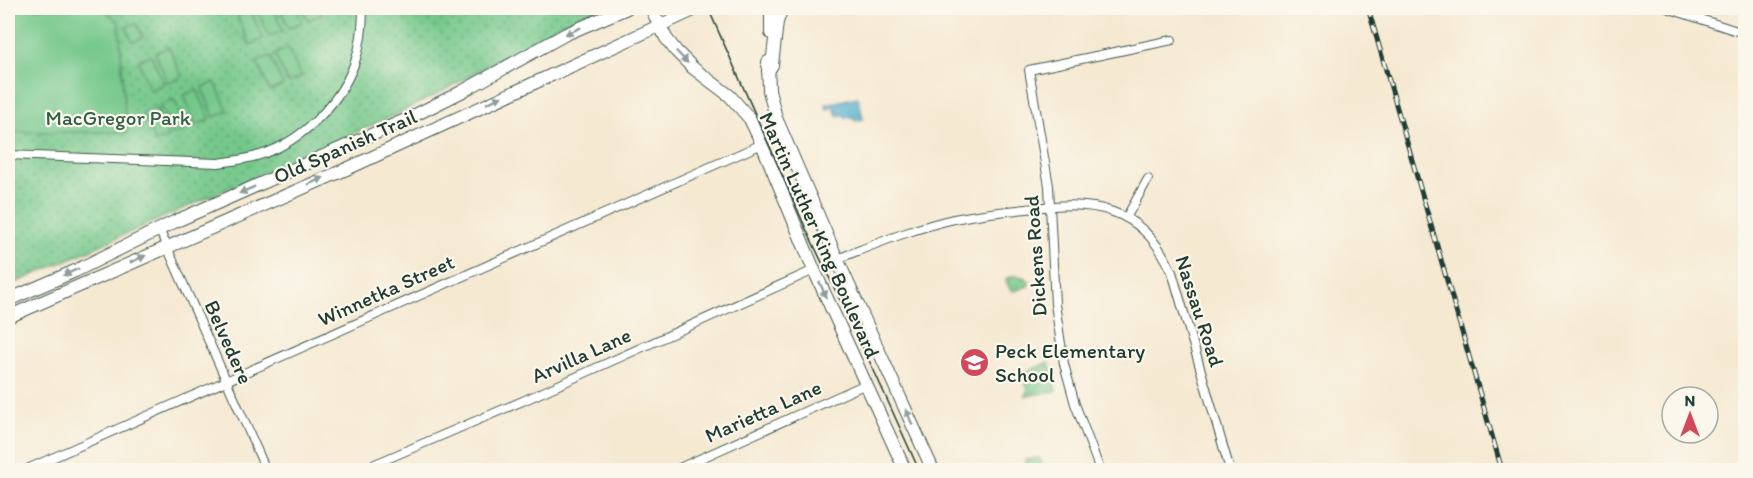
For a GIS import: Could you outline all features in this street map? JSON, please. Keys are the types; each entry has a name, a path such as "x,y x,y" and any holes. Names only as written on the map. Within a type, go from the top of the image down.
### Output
{"main road":[{"name":"Old Spanish Trail","path":"8,300 75,271 159,229 403,121 463,92 566,34 627,8"},
{"name":"Martin Luther King Boulevard","path":"651,8 666,38 684,60 730,96 750,119 814,270 905,471"},
{"name":"Old Spanish Trail","path":"8,317 351,166 698,8"},
{"name":"Martin Luther King Boulevard","path":"771,8 768,71 771,102 776,118 933,471"},
{"path":"768,71 772,65 777,22 782,8"}],"street":[{"path":"8,155 218,163 245,159 280,147 296,138 338,95 355,61 363,26 363,8"},
{"path":"1667,8 1746,34"},
{"name":"Dickens Road","path":"1100,471 1075,404 1064,364 1055,304 1049,186 1029,70 1172,40"},
{"name":"Winnetka Street","path":"25,471 762,144"},
{"path":"1126,218 1148,179"},
{"path":"837,259 899,235 954,219 1050,206"},
{"name":"Nassau Road","path":"1050,206 1081,206 1113,212 1145,231 1157,244 1172,272 1230,471"},
{"name":"Belvedere","path":"159,229 266,471"},
{"name":"Arvilla Lane","path":"361,471 814,270"},
{"name":"Marietta Lane","path":"675,471 866,384"}],"green space":[{"name":"MacGregor Park","path":"8,8 600,8 558,26 449,88 393,116 8,286"},
{"path":"8,8 102,8 119,22 126,132 8,132"},
{"path":"257,8 273,8 283,31 269,36"},
{"path":"280,8 296,8 302,22 289,28"},
{"path":"303,8 319,8 322,14 308,20"},
{"path":"250,10 263,39 250,45 237,16"},
{"path":"136,23 143,37 133,42 126,27"},
{"path":"169,47 182,77 168,82 155,53"},
{"path":"288,48 301,77 288,83 275,54"},
{"path":"151,55 164,84 150,90 138,61"},
{"path":"270,56 283,85 270,91 257,62"},
{"path":"215,82 228,111 214,117 202,88"},
{"path":"197,90 210,119 196,125 184,95"},
{"path":"174,100 186,129 173,135 160,105"},
{"path":"156,107 168,137 155,142 142,113"},
{"path":"1016,275 1029,281 1028,286 1014,291 1010,289 1007,278"},
{"path":"1049,362 1056,391 1026,396 1028,389 1021,374"},
{"path":"1039,458 1043,470 1026,470 1025,460"}],"water":[{"path":"858,97 863,119 855,121 853,117 837,116 834,107 827,109 826,104"}],"tram line":[{"path":"708,8 807,231 919,470"}],"railway":[{"path":"1368,8 1502,470"}],"place":[{"name":"Peck Elementary School","path":"974,362"}]}
